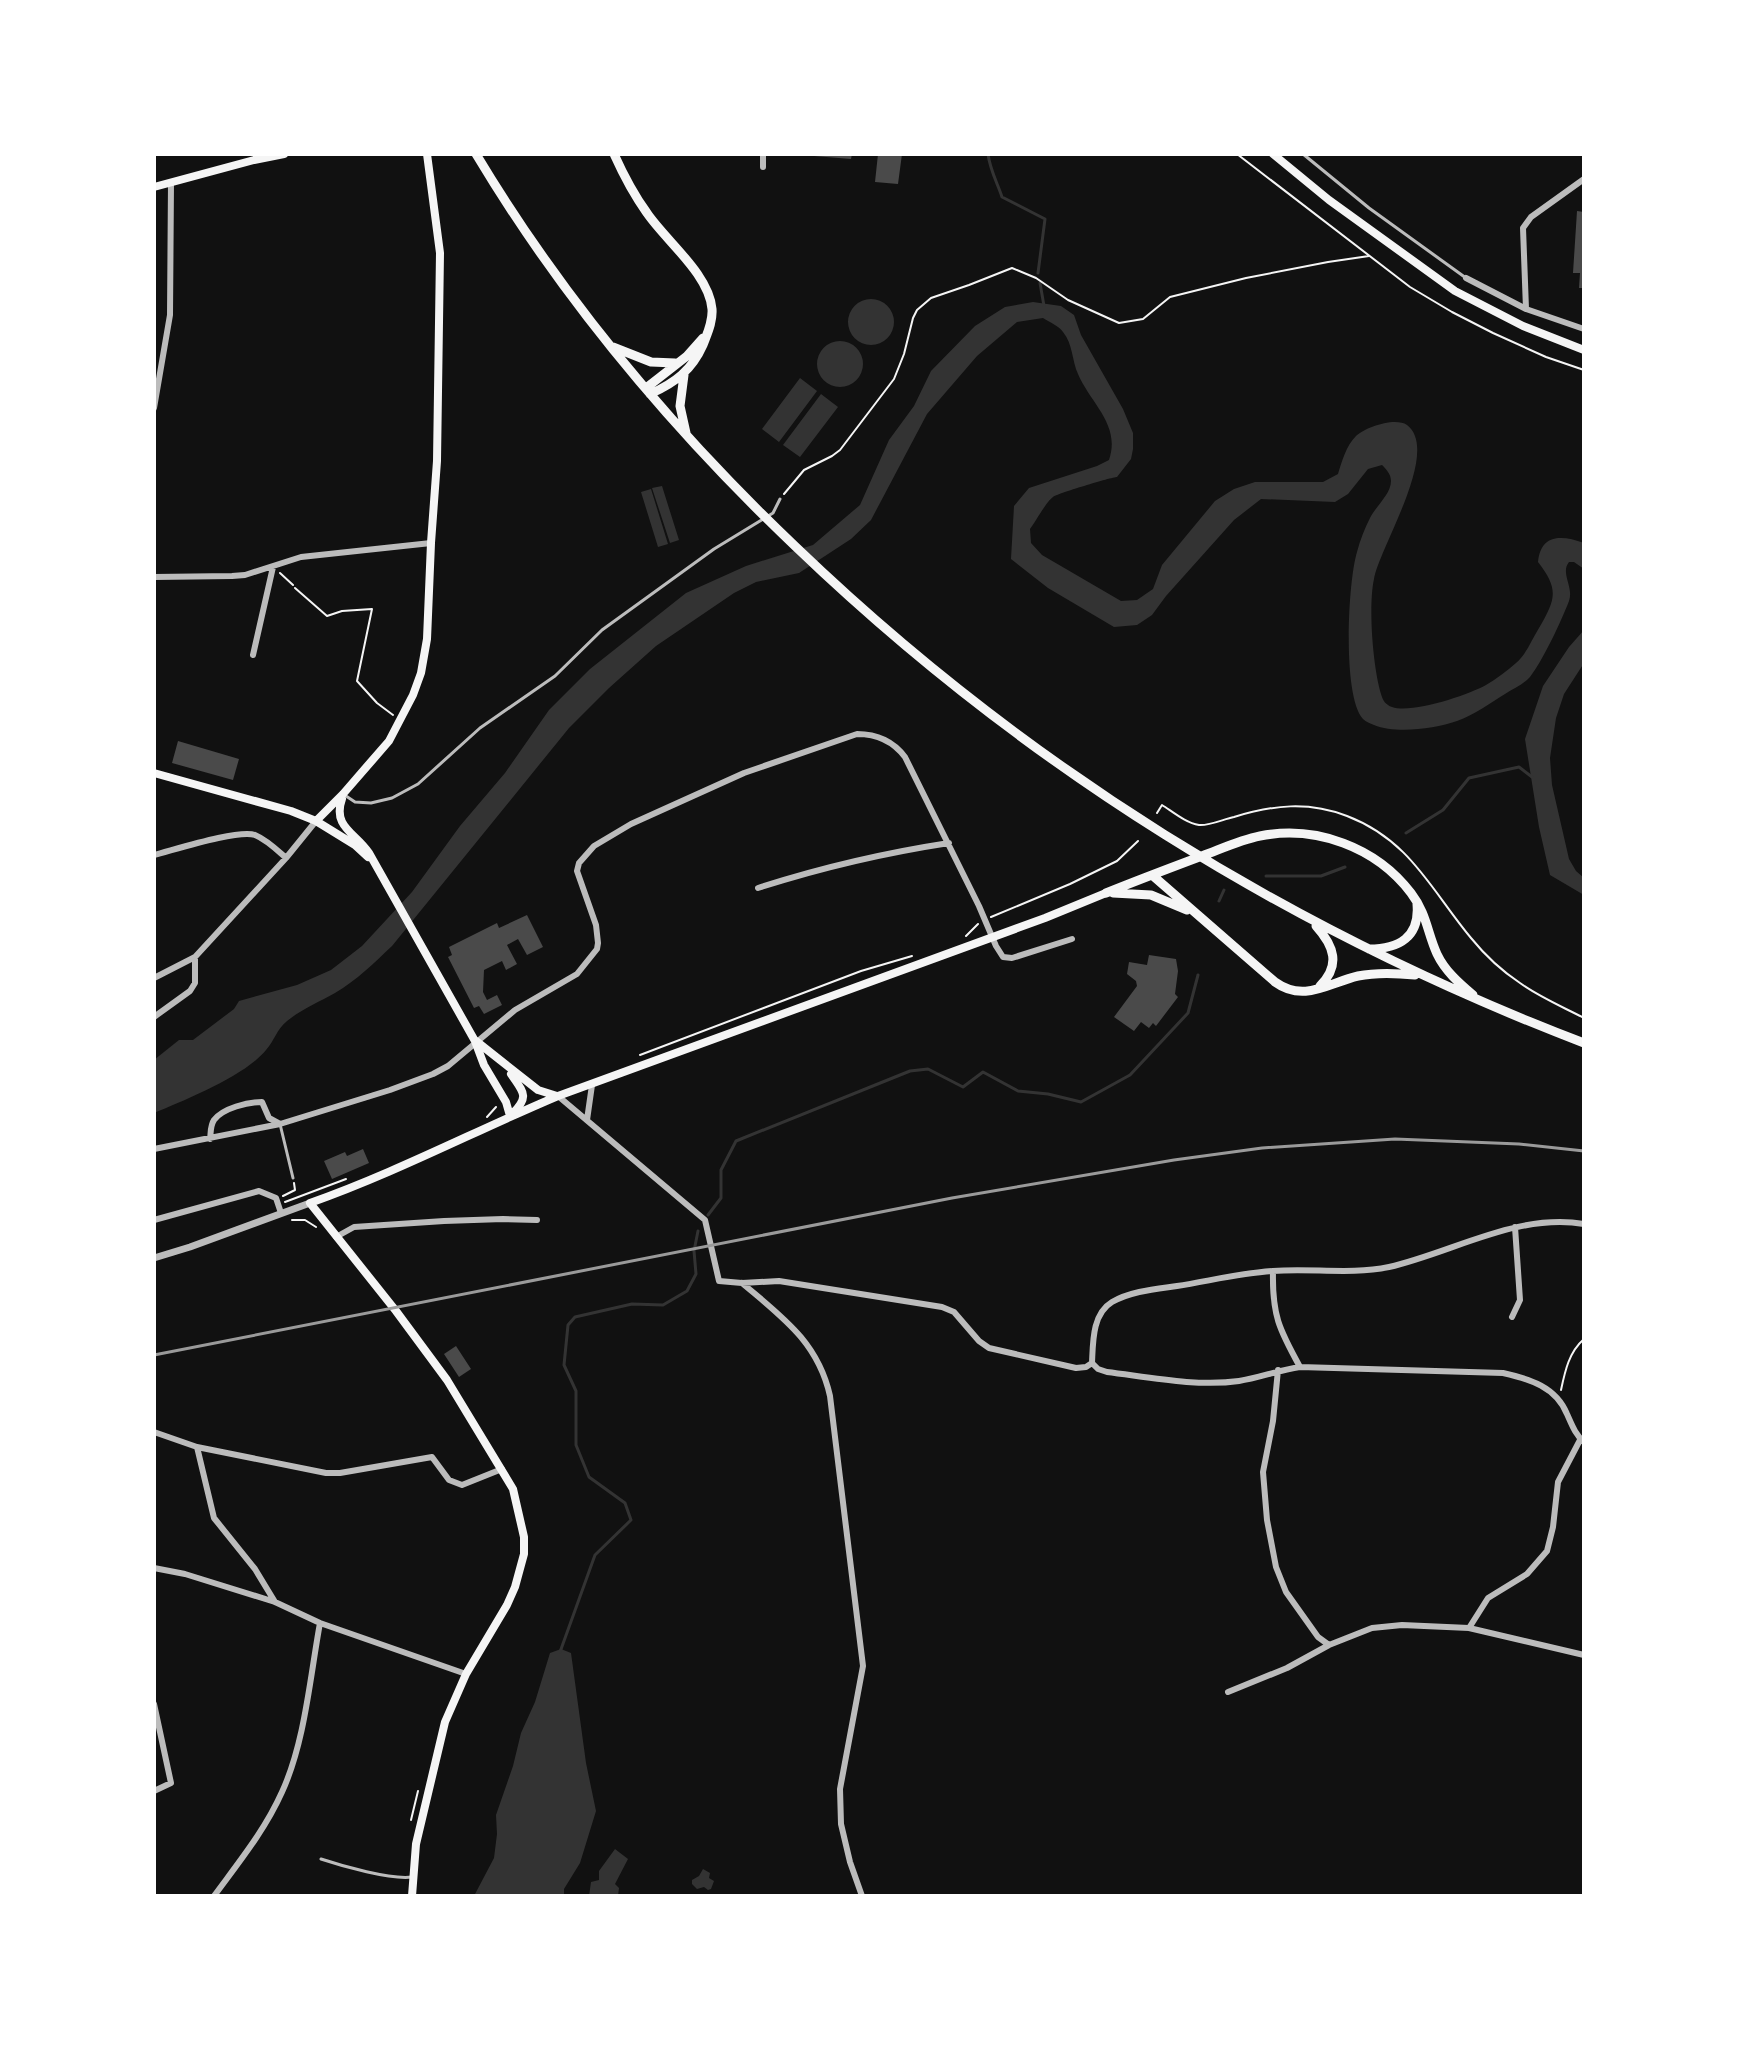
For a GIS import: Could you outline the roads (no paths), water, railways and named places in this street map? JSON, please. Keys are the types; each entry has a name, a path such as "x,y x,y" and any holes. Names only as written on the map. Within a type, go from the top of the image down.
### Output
{"main road":[{"path":"154,187 284,154"},
{"path":"316,821 389,741 413,695 421,673 427,639 437,461 440,253 427,154"},
{"path":"476,154 538,248 611,346 687,436 825,575 930,667 1030,744 1134,816 1239,881 1424,976 1584,1043"},
{"path":"614,154 647,214 696,272 712,311 701,349 684,375 669,386 648,391"},
{"path":"1273,154 1329,200 1455,291 1523,326 1584,350"},
{"path":"648,391 707,333"},
{"path":"611,346 651,362 675,363"},
{"path":"684,375 680,406 687,436"},
{"path":"154,773 291,811 316,821 355,845 371,860"},
{"path":"343,794 339,813 342,825 364,846 475,1041 510,1116"},
{"path":"412,1896 416,1844 445,1722 466,1674 515,1587 524,1554 524,1537 513,1489 447,1380 310,1203 378,1177 558,1096 1045,918 1258,836 1282,833 1330,838 1384,865 1416,900 1426,917 1442,963 1478,1000"},
{"path":"1156,873 1200,917 1281,987 1295,992 1313,990 1370,974 1424,976"},
{"path":"1106,893 1151,895 1173,902 1200,917"},
{"path":"1367,949 1385,949 1404,940 1416,923 1416,900"},
{"path":"1307,918 1329,942 1333,958 1330,973 1313,990"},
{"path":"475,1041 538,1090 558,1096"},
{"path":"506,1065 523,1096 522,1103 510,1116"}],"street":[{"path":"763,154 763,167"},
{"path":"1526,309 1523,228 1531,217 1584,179"},
{"path":"154,408 170,315 171,183"},
{"path":"1466,278 1526,309 1584,329"},
{"path":"154,577 245,575 301,557 431,543"},
{"path":"253,655 273,567"},
{"path":"154,1149 280,1124 417,1080 448,1066 515,1010 577,974 597,949 596,925 577,871 579,863 594,846 631,824 744,773 857,734 885,739 905,757 1003,957 1012,958 1072,939"},
{"path":"154,978 195,957 316,821"},
{"path":"154,855 252,834 286,858"},
{"path":"758,888 804,873 949,843"},
{"path":"154,1017 190,991 195,983 195,957"},
{"path":"587,1120 592,1085"},
{"path":"558,1096 705,1220 719,1281 779,1281 942,1307 954,1312 979,1341 997,1351 1076,1368 1092,1363 1100,1315 1112,1302 1144,1291 1273,1271 1366,1270 1391,1266 1515,1227 1584,1224"},
{"path":"210,1139 212,1123 219,1115 255,1102 262,1102 269,1118 280,1124"},
{"path":"154,1220 259,1191 276,1198 281,1213"},
{"path":"154,1258 310,1203"},
{"path":"336,1237 354,1227 459,1220 537,1220"},
{"path":"1512,1317 1520,1300 1515,1227"},
{"path":"1273,1271 1272,1298 1276,1321 1300,1367"},
{"path":"742,1283 793,1326 826,1375 863,1666 840,1789 841,1824 862,1896"},
{"path":"1092,1363 1107,1372 1210,1383 1240,1381 1300,1367 1503,1373 1549,1389 1559,1399 1582,1441 1558,1482 1547,1551 1527,1574 1488,1598 1469,1628"},
{"path":"1278,1370 1273,1421 1263,1472 1267,1520 1276,1567 1286,1592 1318,1637 1329,1645"},
{"path":"154,1432 197,1447 326,1473 432,1457 449,1480 462,1485 502,1469"},
{"path":"197,1447 214,1518 255,1569 275,1602"},
{"path":"154,1568 185,1574 275,1602 320,1623 466,1674"},
{"path":"214,1896 263,1830 283,1791 297,1752 320,1623"},
{"path":"1228,1692 1372,1628 1402,1625 1469,1628 1584,1655"},
{"path":"154,1704 171,1783 154,1791"}],"lane":[{"path":"1303,154 1369,208 1466,278"},
{"path":"343,794 355,802 371,803 392,798 418,784 480,728 555,676 602,630 714,549 773,513 780,499"},
{"path":"280,1124 293,1178"},
{"path":"321,1859 377,1873 412,1877"}],"waterway":[{"path":"988,154 1002,197 1045,219 1038,273"},
{"path":"1040,283 1044,306"},
{"path":"1406,833 1443,810 1469,778 1519,767 1532,777"},
{"path":"1266,876 1321,876 1345,867"},
{"path":"1219,901 1224,890"},
{"path":"708,1215 721,1198 721,1170 736,1141 910,1071 928,1069 963,1087 983,1072 1018,1091 1081,1102 1130,1075 1188,1013 1198,975"},
{"path":"560,1652 595,1555 631,1520 625,1503 589,1477 576,1445 576,1391 564,1365 568,1325 575,1317 632,1304 663,1305 687,1291 696,1274 694,1251 698,1231"}],"railway":[{"path":"154,1355 952,1198 1174,1160 1262,1148 1395,1139 1519,1144 1584,1151"}]}
